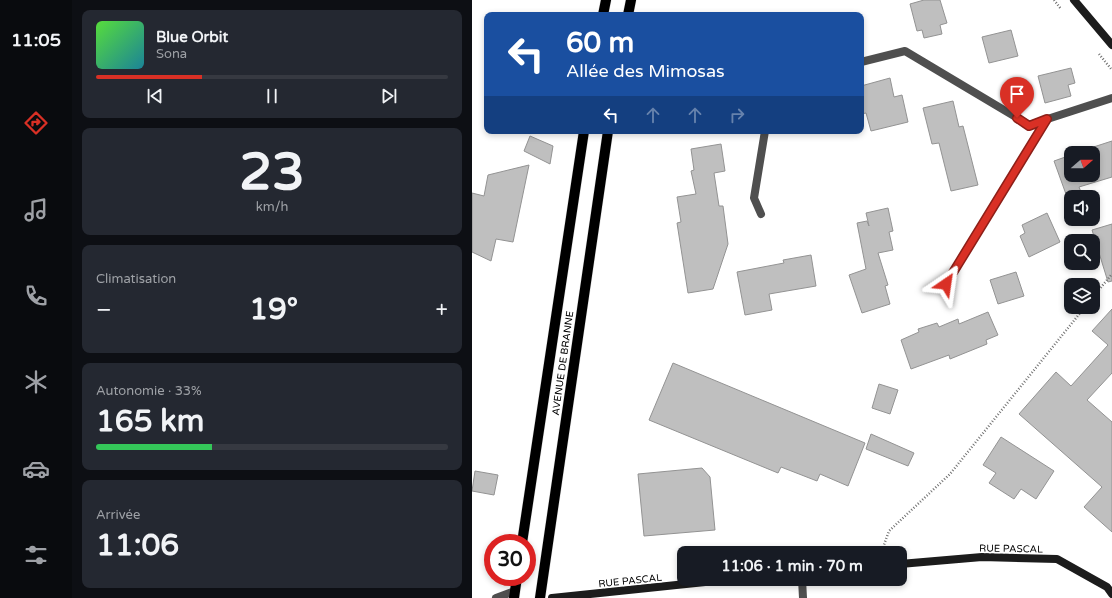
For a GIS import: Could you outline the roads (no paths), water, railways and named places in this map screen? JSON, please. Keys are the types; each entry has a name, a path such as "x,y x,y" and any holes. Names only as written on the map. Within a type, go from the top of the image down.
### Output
{"main road":[{"path":"604,12 606,0"},
{"path":"629,12 631,0"},
{"name":"AVENUE DE BRANNE","path":"523,534 584,134"},
{"name":"AVENUE DE BRANNE","path":"540,598 608,134"}],"street":[{"path":"1074,0 1112,45"},
{"path":"864,61 905,51 1029,126 1112,98"},
{"path":"946,284 1047,119"},
{"path":"761,214 754,198 765,134"},
{"name":"RUE PASCAL","path":"907,563 982,557 1057,559 1107,587 1112,594"},
{"name":"RUE PASCAL","path":"552,598 677,585"},
{"path":"802,586 802,598"},
{"path":"496,598 514,594"}]}
